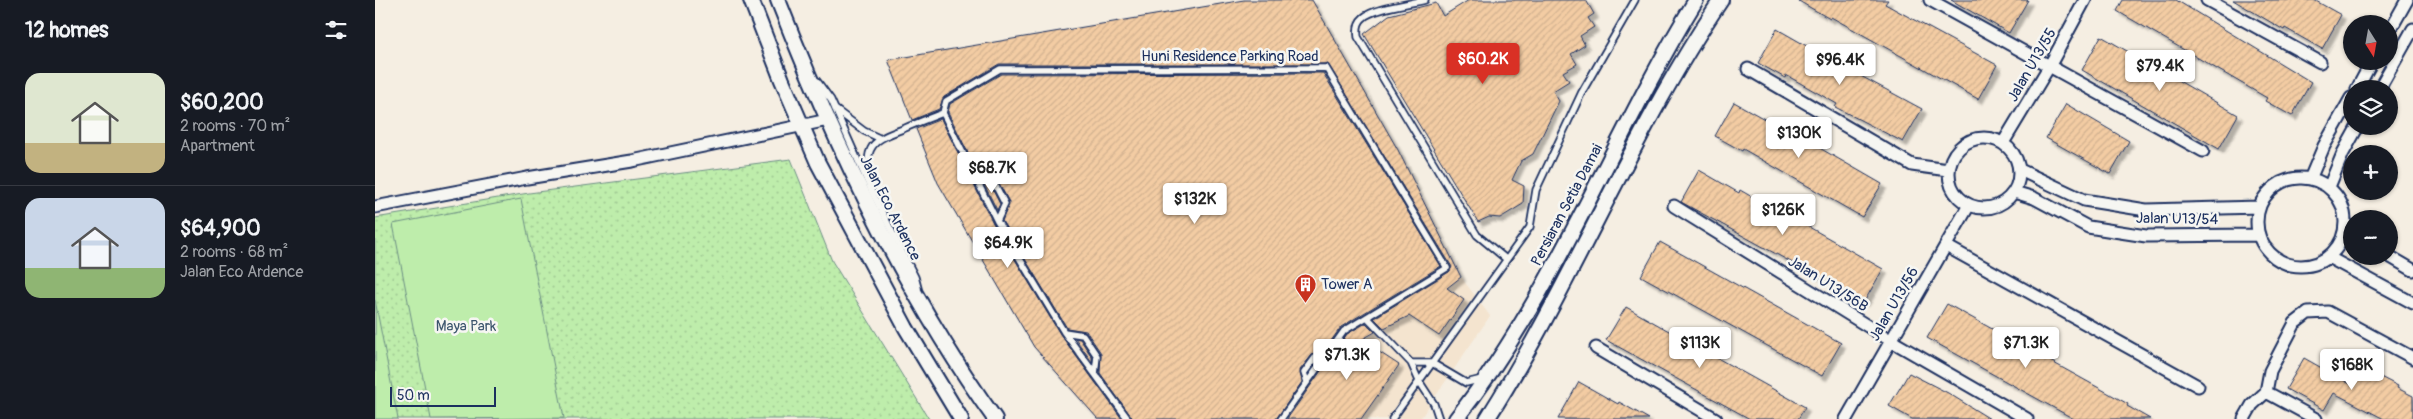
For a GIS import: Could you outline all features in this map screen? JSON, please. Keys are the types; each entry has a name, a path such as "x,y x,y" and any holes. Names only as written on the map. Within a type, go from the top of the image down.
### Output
{"street":[{"path":"751,0 802,127 862,248 906,328 961,419"},
{"name":"Jalan Eco Ardence","path":"778,0 803,64 831,114 923,306 970,384 995,419"},
{"name":"Persiaran Setia Damai","path":"1455,419 1487,378 1524,321 1696,0"},
{"name":"Persiaran Setia Damai","path":"1487,419 1579,252 1623,164 1721,0"},
{"path":"1931,0 2203,151"},
{"name":"Jalan U13/55","path":"2003,143 2050,65 2085,0"},
{"path":"2207,0 2319,62"},
{"path":"2398,16 2407,0"},
{"path":"2384,80 2413,29"},
{"path":"1748,70 1912,166 1948,170"},
{"path":"2310,179 2324,146 2343,112"},
{"path":"375,207 527,178 632,161 802,127 831,114"},
{"path":"2329,187 2343,153 2353,135"},
{"path":"1980,138 1992,138 2003,143 2011,150 2019,170 2014,192 2008,200 1994,207 1979,208 1969,205 1953,191 1948,170 1951,158 1959,148 1969,141 1980,138"},
{"name":"Jalan U13/54","path":"2019,170 2085,200 2146,210 2259,207"},
{"path":"2343,210 2339,200 2329,187 2310,179 2295,178 2279,183 2267,193 2259,207 2257,216 2258,235 2263,246 2271,256 2287,264 2305,267 2328,257 2343,240"},
{"name":"Jalan U13/54","path":"2014,192 2035,198 2088,227 2146,236 2258,235"},
{"name":"Jalan U13/56","path":"1846,419 1969,205"},
{"name":"Jalan U13/56B","path":"1674,206 1890,340 2027,419"},
{"path":"1946,246 2198,386"},
{"path":"2328,257 2413,303"},
{"path":"2398,261 2413,270"},
{"path":"2244,419 2252,405 2266,392 2271,371 2295,324 2308,313 2328,312 2413,358"},
{"path":"1595,348 1716,419"},
{"path":"2266,392 2316,419"}],"lane":[{"path":"1425,0 1375,12 1363,18 1357,28 1358,36 1477,235 1506,259"},
{"path":"1392,419 1530,228 1536,190 1582,92 1635,0"},
{"name":"Huni Residence Parking Road","path":"943,113 946,100 1000,68 1326,68 1447,268 1367,317"},
{"path":"872,192 868,158 870,149 879,138 943,113 997,221 1064,332 1128,419"},
{"path":"831,114 879,138"},
{"path":"831,114 915,277 923,306"},
{"path":"973,173 991,177 1005,204 997,221"},
{"path":"1281,419 1344,331 1367,317 1411,362 1419,381 1434,404 1439,419"},
{"path":"1064,332 1083,335 1097,356 1095,374"},
{"path":"1411,362 1432,362 1466,384 1487,378"}],"shaded area":[{"path":"1461,277 1490,316 1420,419 1305,419 1318,405 1366,337 1409,315"}],"green space":[{"path":"791,159 832,261 929,419 375,419 375,218 529,193"},
{"name":"Maya Park","path":"521,199 564,418 431,419 393,224"},
{"path":"375,300 398,419 375,419"}],"building":[{"path":"1244,0 1312,0 1398,150 1461,277 1447,288 1464,300 1439,336 1409,316 1384,328 1374,318 1449,272 1452,267 1328,64 999,64 944,97 939,109 912,120 888,60"},
{"path":"1469,0 1586,0 1594,14 1588,18 1594,27 1580,36 1585,45 1571,54 1577,64 1563,72 1569,81 1553,91 1559,101 1533,154 1521,161 1512,180 1524,186 1523,204 1500,218 1489,217 1478,222 1364,34 1389,15 1436,3 1443,16"},
{"path":"1797,0 1888,0 1885,4 1997,65 1978,99"},
{"path":"1951,0 2028,0 2009,33"},
{"path":"2123,0 2176,0 2311,82 2292,116 2265,101 2267,98 2117,11"},
{"path":"2233,0 2314,0 2341,15 2322,49 2285,28 2284,30"},
{"path":"1777,29 1819,53 1820,50 1847,65 1846,68 1922,109 1903,142 1835,107 1837,104 1786,75 1785,78 1758,63"},
{"path":"2101,36 2238,115 2219,149 2082,70"},
{"path":"1323,73 1441,266 1341,327 1323,352 1312,355 1300,370 1302,382 1276,419 1133,419 1100,373 1101,353 1086,331 1067,328 1002,221 1009,202 994,174 976,169 948,112 950,104 1001,74"},
{"path":"1734,102 1777,126 1778,124 1882,184 1862,217 1743,149 1742,151 1715,136"},
{"path":"2066,104 2129,141 2110,174 2046,138"},
{"path":"941,119 993,223 1060,334 1122,419 1098,419 1034,347 938,183 916,129"},
{"path":"1699,170 1739,193 1740,190 1778,212 1779,210 1883,269 1864,302 1681,202"},
{"path":"982,180 988,181 1000,204 997,210"},
{"path":"1660,242 1841,343 1822,376 1641,276"},
{"path":"1947,304 2128,404 2127,406 2150,419 2074,419 1927,338"},
{"path":"1626,307 1805,407 1798,419 1750,419 1606,340"},
{"path":"1366,323 1375,332 1361,340 1399,365 1361,419 1287,419 1347,334"},
{"path":"1075,338 1080,339 1092,357 1092,362"},
{"path":"2304,358 2352,385 2361,367 2398,386 2397,388 2413,396 2413,419 2384,419 2334,393 2324,410 2286,389"},
{"path":"1909,373 1948,393 1990,419 1912,419 1889,406"},
{"path":"1579,382 1618,404 1619,402 1649,419 1558,419"}],"place":[{"name":"Tower A","path":"1305,303"}]}
